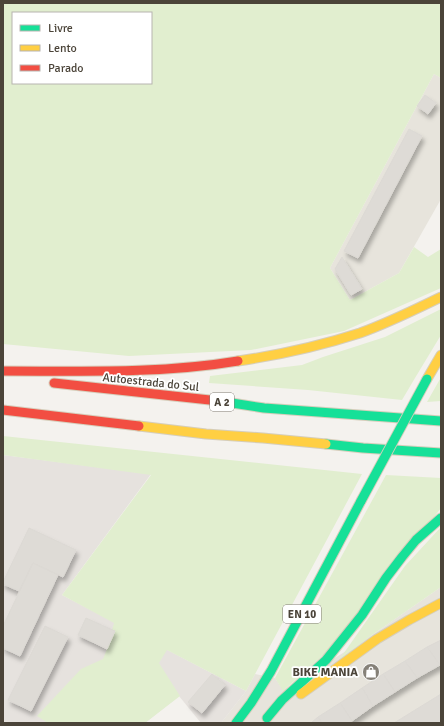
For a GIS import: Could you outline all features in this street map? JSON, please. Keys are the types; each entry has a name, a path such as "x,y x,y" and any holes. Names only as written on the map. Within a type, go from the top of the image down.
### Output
{"main road":[{"path":"3,370 113,371 166,369 236,362 290,352 340,340 420,308 441,297"},
{"name":"EN 10","path":"236,723 245,712 282,649 441,355"},
{"path":"3,377 26,380"},
{"name":"Autoestrada do Sul","path":"42,382 264,408 441,421"},
{"path":"3,410 206,434 363,448 441,453"},
{"path":"264,721 282,700 326,660 362,615 386,578 402,557 416,540 441,518"},
{"path":"264,721 378,638 403,622 441,603"}],"shaded area":[{"path":"434,74 441,78 441,199 399,273 350,300 330,268"},
{"path":"3,455 151,474 62,595 246,691 221,723 201,723 179,696 145,723 3,723"},
{"path":"441,587 441,723 221,723 246,691 255,674 275,678 283,690 372,635"}],"green space":[{"path":"3,3 441,3 441,78 434,74 330,268 350,300 399,273 414,247 428,257 441,249 441,288 344,331 251,350 129,356 3,344"},
{"path":"441,309 441,335 402,400 308,390 209,383 210,376 302,365 385,337"},
{"path":"441,377 441,401 427,402 440,379"},
{"path":"3,436 362,474 246,691 167,650 159,663 180,696 145,723 48,723 37,716 81,669 103,659 114,623 62,595 151,475 3,455"},
{"path":"386,475 441,478 441,508 330,649 283,691 275,678"},
{"path":"441,527 441,587 339,660 405,566"}],"building":[{"path":"425,95 436,103 428,114 417,106"},
{"path":"409,129 422,136 358,258 344,251"},
{"path":"342,257 362,289 351,295 335,269"},
{"path":"29,528 76,550 63,577 33,563 19,591 3,584 3,582"},
{"path":"33,563 58,575 20,656 3,648 3,626"},
{"path":"86,618 115,631 107,649 78,635"},
{"path":"45,626 68,637 31,711 8,700"},
{"path":"441,640 441,667 427,647"},
{"path":"427,647 440,665 417,678 405,661"},
{"path":"405,661 417,678 395,692 383,674"},
{"path":"212,674 225,685 202,713 188,702"},
{"path":"383,674 395,692 373,706 362,688"},
{"path":"362,688 373,706 352,721 340,703"},
{"path":"441,694 441,723 394,723"},
{"path":"340,703 352,721 348,723 322,723 318,717"},
{"path":"318,717 322,723 311,723"}],"traffic: fast":[{"path":"361,501 427,379"},
{"path":"219,401 264,408 441,421"},
{"path":"326,444 441,453"},
{"path":"236,723 251,703 271,671 361,501"},
{"path":"267,718 282,700 326,660 362,615 386,578 402,557 416,540 441,518"}],"traffic: slow":[{"path":"238,361 299,350 360,333 391,321 441,297"},
{"path":"427,379 441,355"},
{"path":"139,426 206,434 326,444"},
{"path":"301,694 377,639 441,603"}],"traffic: jam":[{"path":"3,371 150,370 238,361"},
{"path":"54,383 219,401"},
{"path":"3,410 139,426"}],"place":[{"name":"BIKE MANIA","path":"371,672"}]}
